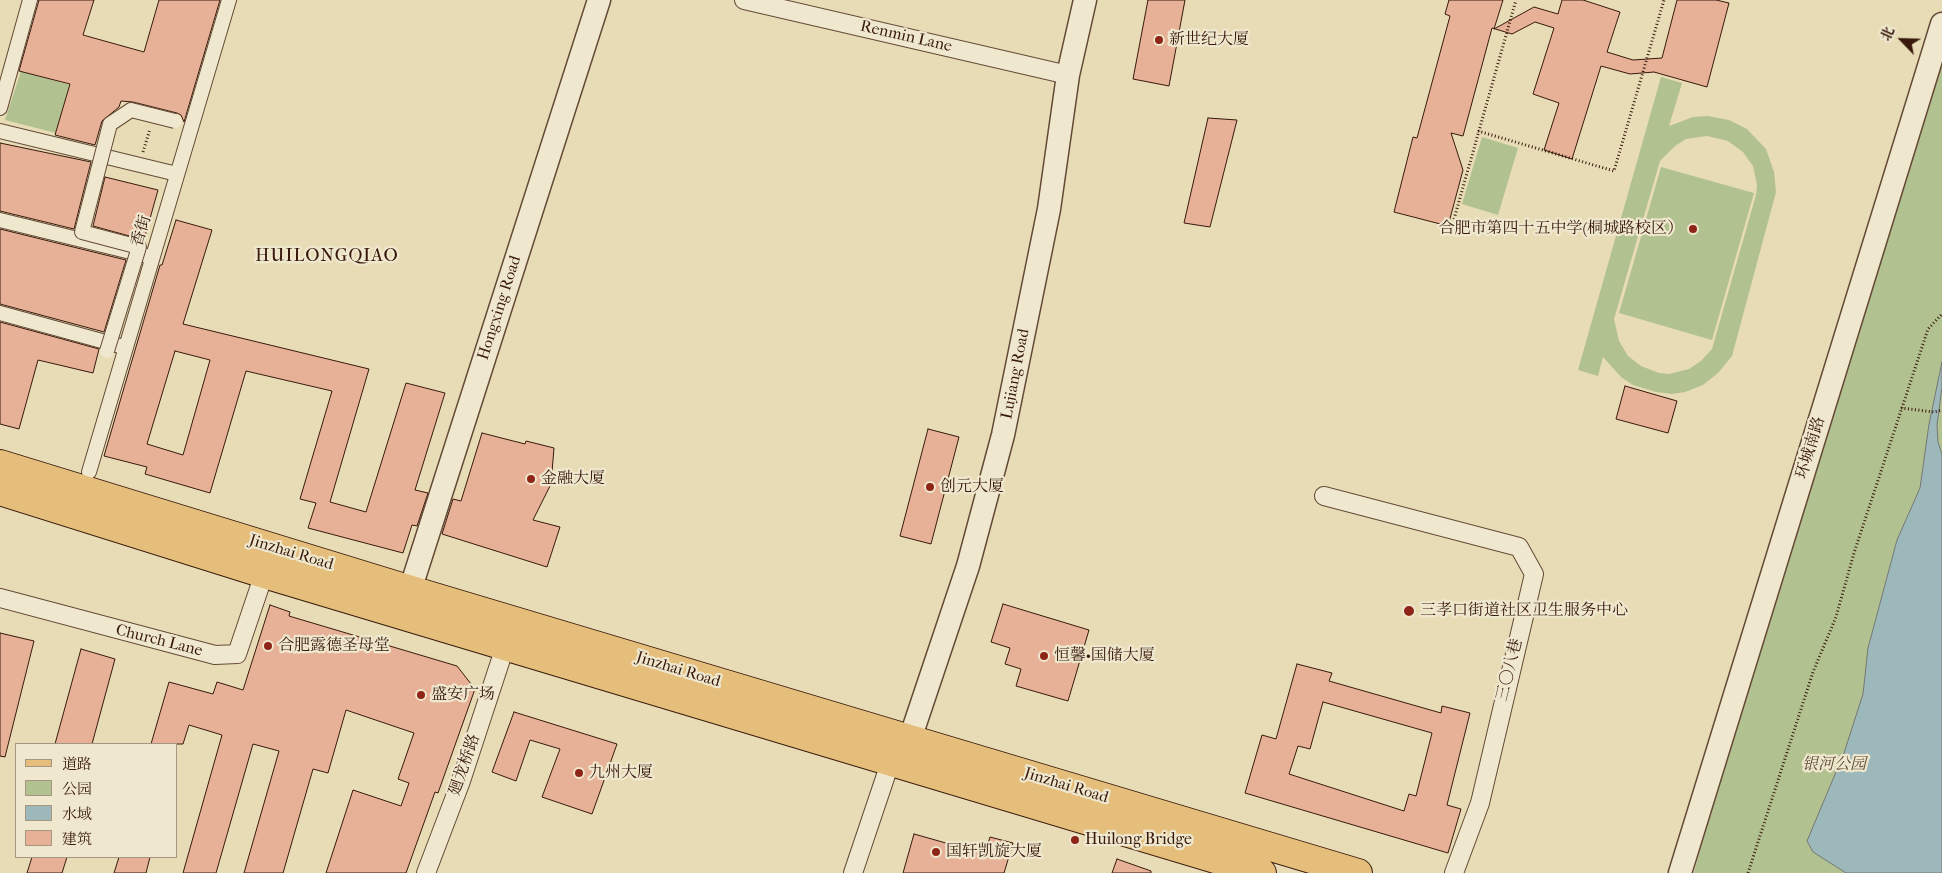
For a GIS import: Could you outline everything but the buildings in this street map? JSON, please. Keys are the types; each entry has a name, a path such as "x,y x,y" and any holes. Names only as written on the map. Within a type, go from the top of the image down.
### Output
{"main road":[{"name":"Jinzhai Road","path":"0,464 411,590 1358,873"},
{"name":"Jinzhai Road","path":"0,491 402,616 1262,873"}],"street":[{"path":"0,108 30,0"},
{"name":"香街","path":"89,472 102,400 125,347 229,0"},
{"name":"Hongxing Road","path":"402,616 599,0"},
{"name":"Renmin Lane","path":"744,0 1068,74"},
{"name":"Lujiang Road","path":"910,739 968,566 1003,435 1049,209 1068,74 1085,0"},
{"name":"环城南路","path":"1680,873 1942,24"},
{"path":"107,351 139,247 82,232 110,124 132,110 154,118 175,120"},
{"path":"0,131 141,160 177,174"},
{"path":"0,220 152,258"},
{"path":"0,313 125,347"},
{"name":"三〇八巷","path":"1324,496 1519,548 1534,574 1480,803 1454,873"},
{"name":"Church Lane","path":"0,598 215,655 237,654 264,574"},
{"name":"廻龙桥路","path":"426,873 461,781 502,656"},
{"path":"853,873 886,775"}],"path":[{"path":"1454,219 1516,0"},
{"path":"1478,131 1614,170 1664,0"},
{"path":"141,160 154,118"},
{"path":"1748,873 1813,672 1836,617 1901,408 1928,329 1942,314"},
{"path":"1901,408 1934,412 1942,410"}],"green space":[{"name":"银河公园","path":"1942,38 1942,873 1694,873 1721,767"},
{"path":"21,71 70,85 56,133 5,120"},
{"path":"1661,77 1682,83 1669,126 1693,117 1708,116 1729,120 1747,129 1766,149 1774,172 1776,192 1732,356 1718,373 1703,385 1685,392 1672,394 1656,392 1633,385 1621,377 1603,357 1598,376 1578,370","holes":["1707,136 1728,141 1743,152 1753,166 1757,185 1756,195 1712,349 1701,361 1689,369 1669,374 1659,373 1641,366 1628,356 1619,341 1614,319 1660,161 1675,146 1686,139"]},
{"path":"1482,137 1518,148 1498,215 1462,204"},
{"path":"1661,167 1754,193 1712,340 1619,313"}],"water":[{"path":"1942,362 1942,387 1937,425 1938,442 1942,454 1942,873 1846,873 1813,852 1807,841 1844,753 1863,694 1868,648 1897,540 1920,488 1929,424"}],"place":[{"name":"新世纪大厦","path":"1159,40"},
{"name":"合肥市第四十五中学(桐城路校区）","path":"1693,229"},
{"name":"金融大厦","path":"531,479"},
{"name":"创元大厦","path":"930,487"},
{"name":"三孝口街道社区卫生服务中心","path":"1409,611"},
{"name":"合肥露德圣母堂","path":"268,646"},
{"name":"恒馨•国储大厦","path":"1044,656"},
{"name":"盛安广场","path":"421,695"},
{"name":"九州大厦","path":"579,773"},
{"name":"Huilong Bridge","path":"1075,840"},
{"name":"国轩凯旋大厦","path":"936,852"}],"district":[{"name":"HUILONGQIAO","path":"327,257"}]}
